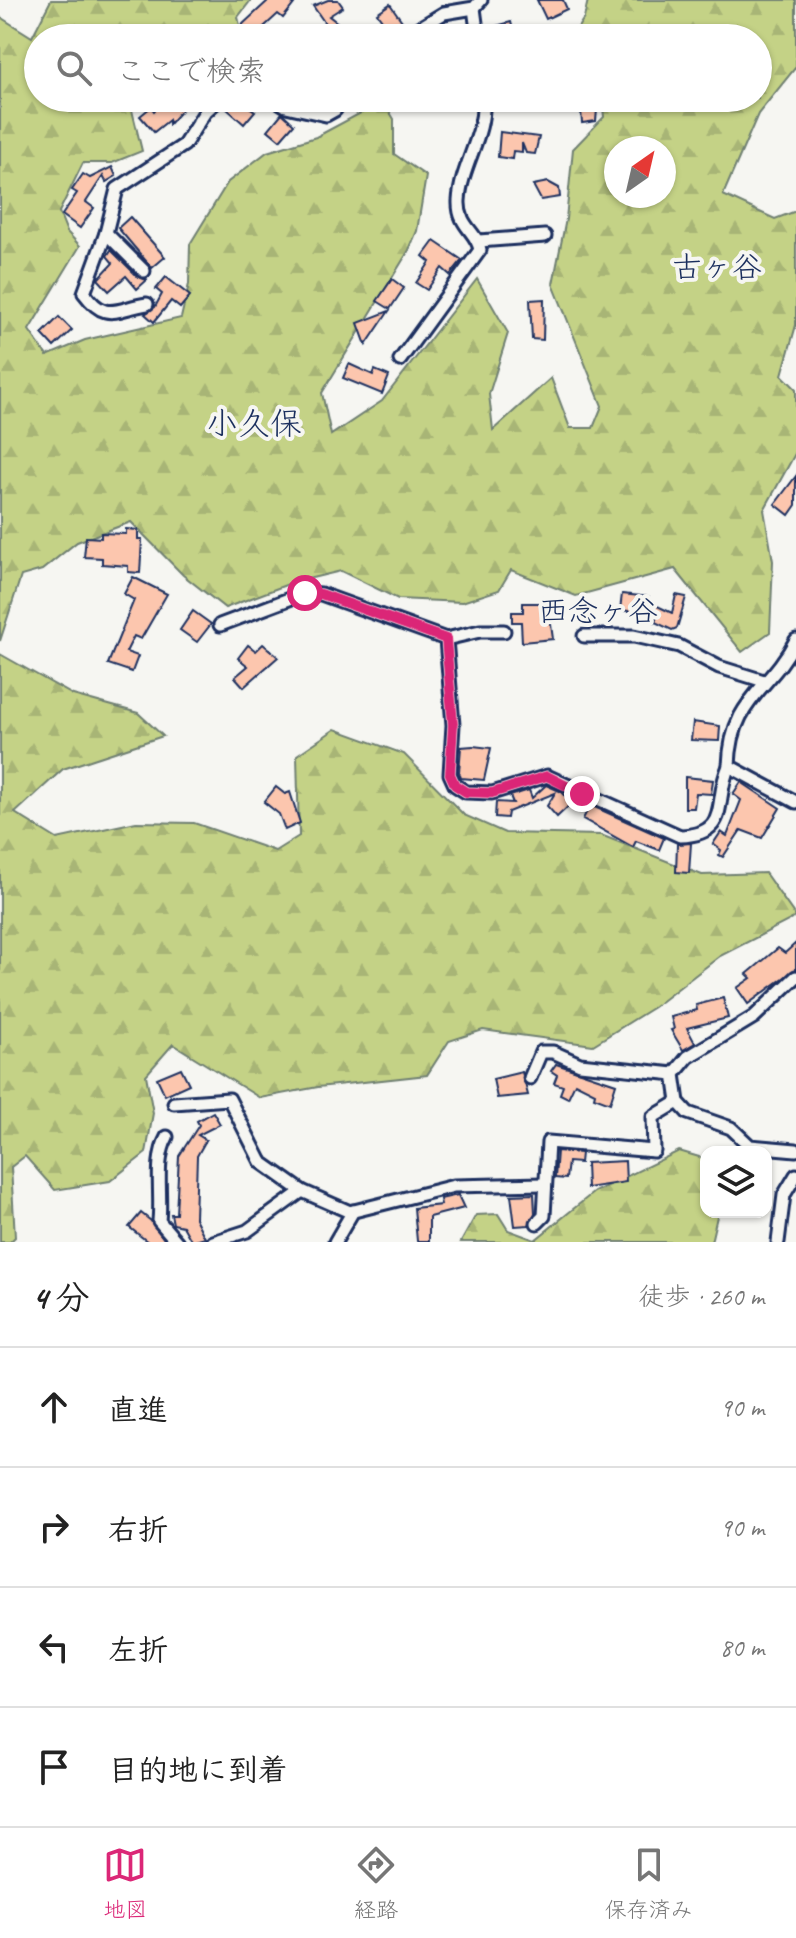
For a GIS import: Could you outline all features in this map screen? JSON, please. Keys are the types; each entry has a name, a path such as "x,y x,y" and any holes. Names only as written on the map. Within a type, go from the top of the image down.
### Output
{"street":[{"path":"426,24 444,13 478,4"},
{"path":"147,304 108,313 96,310 84,293 106,233 117,189 184,145 205,112"},
{"path":"400,360 477,258 479,241 460,218 459,202 461,182 482,125 482,112"},
{"path":"106,233 144,271"},
{"path":"479,241 545,236"},
{"path":"220,625 305,593 321,594 446,639 480,631 504,631"},
{"path":"584,636 634,636 679,646 719,667 764,681"},
{"path":"446,639 453,725 450,774 455,785 466,792 492,793 547,776 680,836 701,835 712,826 720,812 721,783 729,766 730,737 747,701 788,656 796,640"},
{"path":"729,766 746,779 796,802"},
{"path":"796,977 754,1017 688,1057 674,1074 678,1102 688,1113 731,1128 750,1146 796,1150"},
{"path":"530,1078 541,1052 553,1052 580,1064 674,1074"},
{"path":"174,1103 229,1099 261,1162 302,1191 353,1211 454,1186 544,1184"},
{"path":"537,1223 544,1216 548,1142 654,1151 653,1117 678,1102"},
{"path":"167,1137 160,1150 162,1198 159,1221 177,1242"},
{"path":"778,1242 784,1195 796,1175"},
{"path":"213,1242 247,1231 302,1191"},
{"path":"335,1242 353,1211"}],"green space":[{"path":"51,0 251,0 238,17 240,24 39,24"},
{"path":"588,0 796,0 796,67 772,97 772,24 580,24"},
{"path":"0,17 24,32 24,112 132,112 142,151 112,163 83,163 59,212 67,232 80,246 29,330 47,356 85,340 181,318 189,284 190,244 228,182 267,152 316,137 363,112 390,112 394,119 394,154 426,176 417,231 409,250 322,393 331,435 382,401 477,279 508,333 489,394 493,430 551,378 570,428 593,428 602,406 553,284 566,219 573,149 604,117 603,112 760,112 723,195 775,219 796,211 796,325 782,375 796,389 796,452 764,510 773,561 770,632 742,652 675,569 576,596 511,570 499,590 462,602 398,599 341,571 291,583 225,608 183,575 131,522 77,542 42,570 21,576 0,641"},
{"path":"0,654 73,695 138,713 163,736 63,769 15,813 57,839 136,822 194,823 275,851 299,836 297,755 335,729 404,754 464,815 505,833 601,835 702,875 765,873 796,917 720,956 654,1007 593,1045 483,1030 449,1041 427,1075 318,1087 260,1098 173,1044 146,1075 153,1113 146,1153 110,1181 55,1190 25,1156 11,1167 15,1237 10,1242 0,1242"},
{"path":"679,1151 700,1157 700,1218 717,1218 711,1242 461,1242 476,1215 498,1214 508,1230 535,1240 594,1192"}],"building":[{"path":"269,0 288,0 294,4 283,18 278,14 267,24 243,24"},
{"path":"338,0 343,7 329,16 339,24 325,24 313,6"},
{"path":"537,0 563,0 567,9 546,19"},
{"path":"390,4 404,24 385,24 377,13"},
{"path":"145,112 180,112 169,124 169,120 154,132 140,116"},
{"path":"230,112 254,112 244,124"},
{"path":"581,112 597,112 596,121 582,123"},
{"path":"282,113 294,124 280,140 268,130"},
{"path":"500,132 539,137 535,154 526,153 522,143 522,152 513,151 512,159 498,157"},
{"path":"112,167 116,176 106,182 103,176 86,202 94,208 80,228 62,215 77,193 72,190 83,174 90,178"},
{"path":"548,182 559,188 560,197 541,200 533,185"},
{"path":"130,217 165,257 152,268 118,228"},
{"path":"434,241 462,260 450,275 442,268 427,290 416,283 430,262 423,256"},
{"path":"111,250 138,277 147,280 137,289 126,276 109,291 98,279 113,263 107,256"},
{"path":"166,277 190,296 180,308 171,301 154,322 145,314 155,307 162,294 156,289"},
{"path":"392,279 404,288 390,309 377,301"},
{"path":"544,299 543,340 532,339 530,300"},
{"path":"389,311 366,345 358,323"},
{"path":"59,317 72,330 54,347 42,334"},
{"path":"349,364 373,375 375,370 389,376 382,394 343,378"},
{"path":"796,476 796,505 789,515 775,504"},
{"path":"126,529 138,530 138,539 142,539 140,573 128,572 128,566 102,564 102,558 84,557 86,537 101,538 101,533 126,534"},
{"path":"133,577 167,594 141,639 134,636 126,652 138,656 132,672 108,664 134,600 124,594"},
{"path":"622,594 649,597 649,602 672,613 676,595 686,597 677,628 672,630 655,622 658,614 620,610"},
{"path":"523,603 548,603 553,639 522,642 521,622 512,622 512,612 523,612"},
{"path":"193,611 211,624 197,642 180,630"},
{"path":"263,644 278,657 244,687 235,677 248,666 238,658 248,645 256,651"},
{"path":"693,722 720,726 719,741 691,740"},
{"path":"461,747 491,748 484,780 461,778 459,772"},
{"path":"685,777 713,780 711,794 696,793 694,808 685,808"},
{"path":"741,782 780,808 762,838 741,830 723,857 719,855 721,850 713,844 721,832 727,836 741,800 733,794"},
{"path":"546,785 562,792 572,803 557,817 547,806 555,793 508,812 507,818 495,817 496,802 513,803 510,796 529,790 532,798"},
{"path":"276,787 285,794 290,792 300,823 285,830 279,814 264,802"},
{"path":"590,805 664,838 659,850 636,841 633,847 583,819"},
{"path":"691,843 689,873 676,872 677,844"},
{"path":"796,943 796,969 748,1004 737,988 751,978 747,974 778,948 785,953"},
{"path":"723,998 728,1018 687,1028 695,1043 683,1050 671,1030 674,1029 671,1017 697,1010 696,1005"},
{"path":"556,1064 616,1084 610,1103 594,1097 595,1093 575,1083 568,1098 560,1094 563,1086 554,1083 557,1075 551,1071"},
{"path":"181,1068 189,1084 165,1095 157,1078"},
{"path":"522,1072 528,1095 497,1098 493,1079"},
{"path":"213,1112 220,1124 198,1135 206,1140 197,1156 195,1218 205,1238 192,1242 183,1226 173,1224 171,1214 176,1214 179,1156 199,1125 197,1121"},
{"path":"557,1151 581,1153 580,1163 568,1162 566,1179 555,1178"},
{"path":"625,1161 626,1182 587,1188 586,1163"},
{"path":"534,1194 535,1213 529,1225 515,1226 511,1195"},
{"path":"458,1195 464,1208 429,1217 429,1241 417,1241 414,1208 441,1205 440,1199"},
{"path":"141,1213 166,1242 148,1242 129,1227"}],"district":[{"name":"古ヶ谷","path":"717,267"},
{"name":"小久保","path":"254,423"},
{"name":"西念ヶ谷","path":"598,611"}],"route":[{"path":"305,593 321,594 446,639 453,725 450,774 455,785 466,792 492,793 547,776 582,794"}]}
